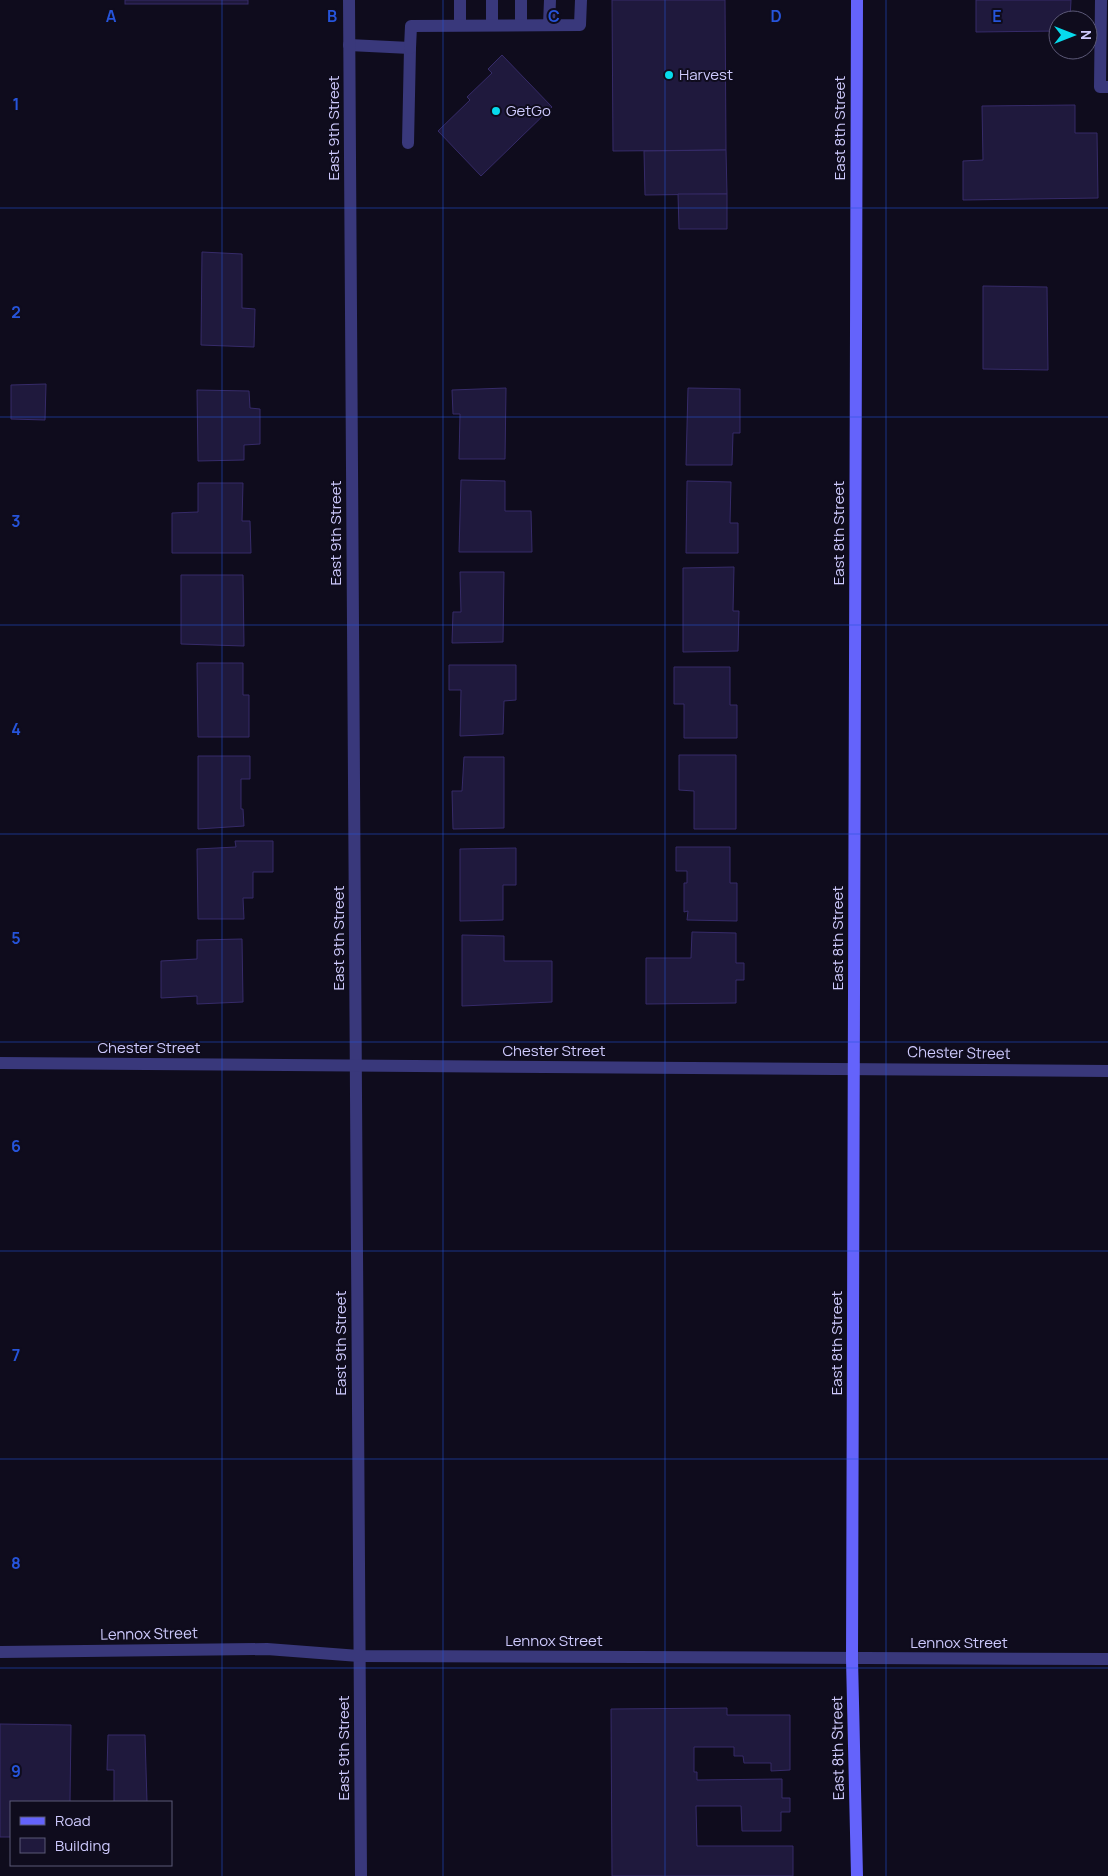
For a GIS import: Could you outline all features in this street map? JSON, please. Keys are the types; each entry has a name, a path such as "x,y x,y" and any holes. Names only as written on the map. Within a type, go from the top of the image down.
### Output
{"street":[{"name":"East 9th Street","path":"349,0 361,1876"},
{"path":"460,0 460,25"},
{"path":"492,0 492,25"},
{"path":"521,0 521,25"},
{"path":"549,25 550,0"},
{"path":"408,143 411,26 580,25 581,0"},
{"name":"East 8th Street","path":"856,0 852,1659 856,1876"},
{"path":"1101,0 1100,87 1108,87"},
{"path":"349,45 410,48"},
{"name":"Chester Street","path":"0,1064 1108,1071"},
{"name":"Lennox Street","path":"0,1652 267,1649 360,1656 1108,1659"}],"building":[{"path":"125,0 248,0 248,4 125,4"},
{"name":"Harvest","path":"612,0 725,0 726,150 613,151"},
{"path":"976,0 1071,0 1070,10 1048,10 1048,31 976,32"},
{"path":"502,55 552,107 481,176 438,131 470,100 467,97 492,73 488,69"},
{"path":"1075,105 1075,133 1097,133 1098,198 963,200 963,161 983,160 982,106"},
{"path":"726,150 727,194 645,195 644,151"},
{"path":"678,194 727,194 727,229 679,229"},
{"path":"202,252 242,254 242,308 255,309 254,347 201,345"},
{"path":"983,286 1047,287 1048,370 983,369"},
{"path":"46,384 45,420 11,419 11,385"},
{"path":"506,388 505,459 459,459 460,414 453,414 452,390"},
{"path":"688,388 740,389 740,433 733,433 732,465 686,465"},
{"path":"197,390 249,391 250,408 260,409 260,444 244,445 244,460 198,461"},
{"path":"461,480 505,481 505,511 531,511 532,552 459,552"},
{"path":"687,481 731,482 730,523 738,523 738,553 686,553"},
{"path":"198,483 243,483 242,521 250,521 251,553 172,553 172,513 198,512"},
{"path":"734,567 733,611 739,611 738,651 683,652 683,568"},
{"path":"460,572 504,572 503,642 452,643 453,612 461,612"},
{"path":"181,575 243,575 244,646 181,644"},
{"path":"197,663 243,663 243,695 249,695 249,737 198,737"},
{"path":"449,665 516,665 516,700 504,701 503,734 460,736 461,690 449,690"},
{"path":"674,667 730,667 730,705 737,705 737,738 684,738 684,704 674,704"},
{"path":"679,755 736,755 736,829 694,829 694,791 679,790"},
{"path":"198,756 250,756 250,779 241,779 241,809 243,809 244,826 198,829"},
{"path":"464,757 504,757 504,828 453,829 452,791 462,791"},
{"path":"235,841 273,841 273,872 253,872 253,898 243,898 244,919 198,919 197,849 236,847"},
{"path":"676,847 730,847 730,883 737,883 737,921 687,920 688,911 684,912 684,883 687,883 687,871 676,871"},
{"path":"516,848 516,885 503,885 503,920 460,921 460,849"},
{"path":"692,932 736,933 736,963 744,963 744,980 736,980 736,1003 646,1004 646,958 691,958"},
{"path":"462,935 504,936 504,961 552,961 552,1002 462,1006"},
{"path":"242,939 243,1002 197,1004 197,996 161,998 161,961 197,959 197,940"},
{"path":"727,1708 727,1715 790,1715 790,1770 771,1771 771,1763 744,1763 743,1756 734,1756 734,1747 694,1747 694,1772 697,1772 697,1780 782,1779 782,1798 790,1798 790,1812 781,1812 781,1831 742,1831 741,1806 696,1806 697,1846 793,1846 793,1876 612,1876 611,1709"},
{"path":"0,1724 71,1725 70,1801 10,1801 10,1837 0,1837"},
{"path":"108,1735 145,1735 147,1801 114,1801 114,1770 107,1770"}],"place":[{"name":"Harvest","path":"669,75"},
{"name":"GetGo","path":"496,111"}]}
